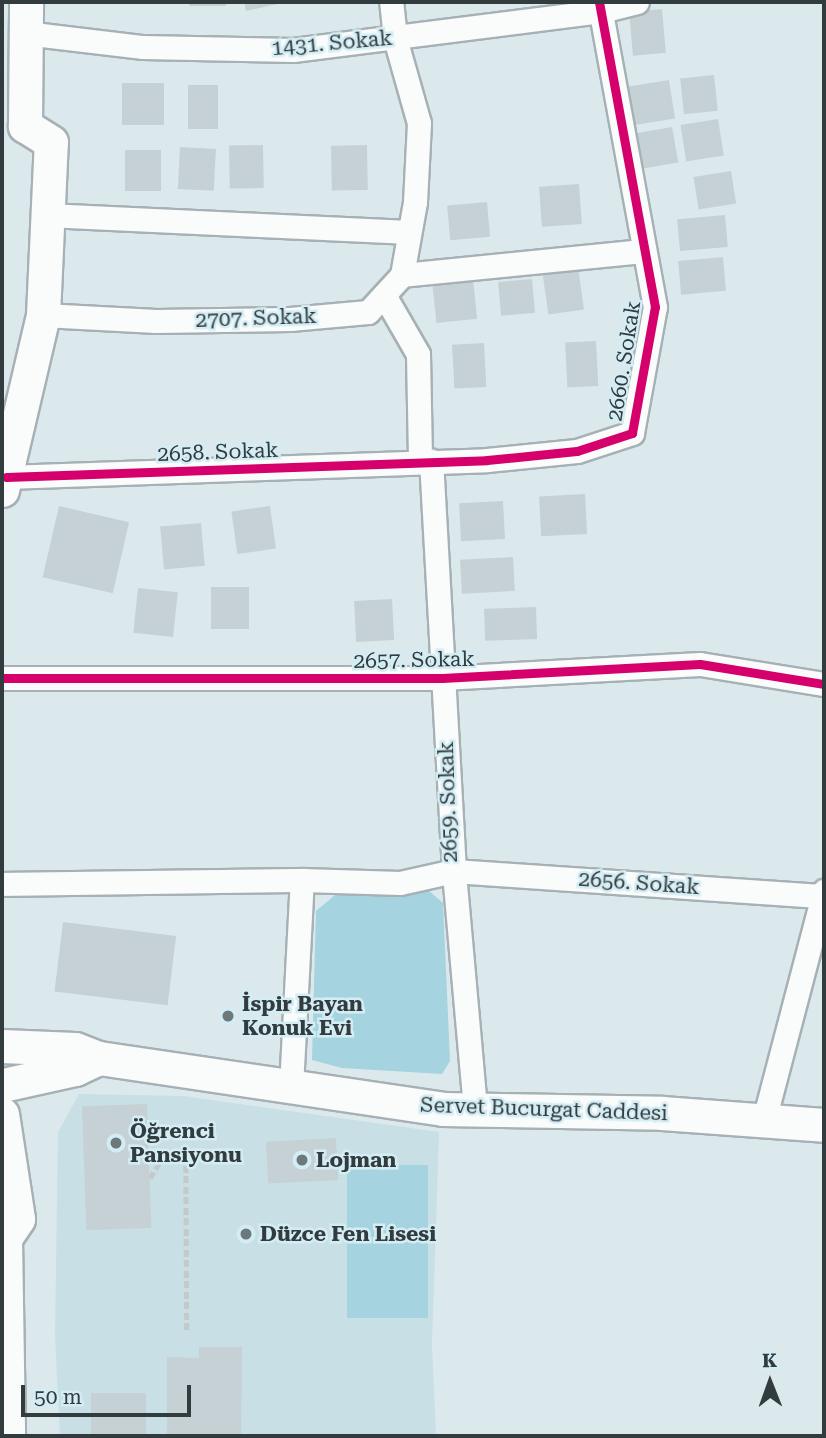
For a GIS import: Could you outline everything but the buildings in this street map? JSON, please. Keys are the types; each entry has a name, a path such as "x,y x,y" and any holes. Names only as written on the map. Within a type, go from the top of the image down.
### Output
{"main road":[{"path":"4,483 43,315 51,142 13,123 26,17"},
{"name":"Servet Bucurgat Caddesi","path":"2,1046 75,1049 99,1058 443,1109 764,1120 824,1125"},
{"path":"8,1436 4,1355 4,1237 18,1219 2,1087 75,1069 99,1058"}],"street":[{"path":"391,2 395,38 419,124 409,232 402,275 644,251"},
{"name":"1431. Sokak","path":"26,17 143,47 265,49 395,38 637,2"},
{"name":"2660. Sokak","path":"426,461 577,451 632,433 655,307 600,6"},
{"path":"47,215 409,232"},
{"name":"2707. Sokak","path":"43,315 156,321 290,319 368,312 402,275"},
{"name":"2659. Sokak","path":"302,880 400,883 454,871 418,354 384,295"},
{"name":"2658. Sokak","path":"4,483 426,461"},
{"name":"2657. Sokak","path":"2,678 442,678 700,664 824,684"},
{"path":"454,871 475,1108"},
{"name":"2656. Sokak","path":"454,871 824,893"},
{"path":"2,884 302,880 291,1087"},
{"path":"764,1120 824,893"}],"path":[{"path":"150,1178 164,1155 186,1155 187,1331"}],"shaded area":[{"path":"428,890 443,903 450,1061 442,1074 342,1068 312,1060 316,911 335,895"},
{"name":"Düzce Fen Lisesi","path":"79,1094 183,1096 439,1132 432,1345 436,1436 60,1436 55,1336 58,1132"},
{"path":"347,1165 428,1165 428,1318 347,1318"}],"cycle path":[{"path":"6,477 487,460 577,451 632,433 655,307 599,2"},
{"path":"2,678 442,678 700,664 824,684"}],"place":[{"name":"İspir Bayan Konuk Evi","path":"228,1016"},
{"name":"Öğrenci Pansiyonu","path":"116,1143"},
{"name":"Lojman","path":"302,1160"},
{"name":"Düzce Fen Lisesi","path":"246,1234"}]}
